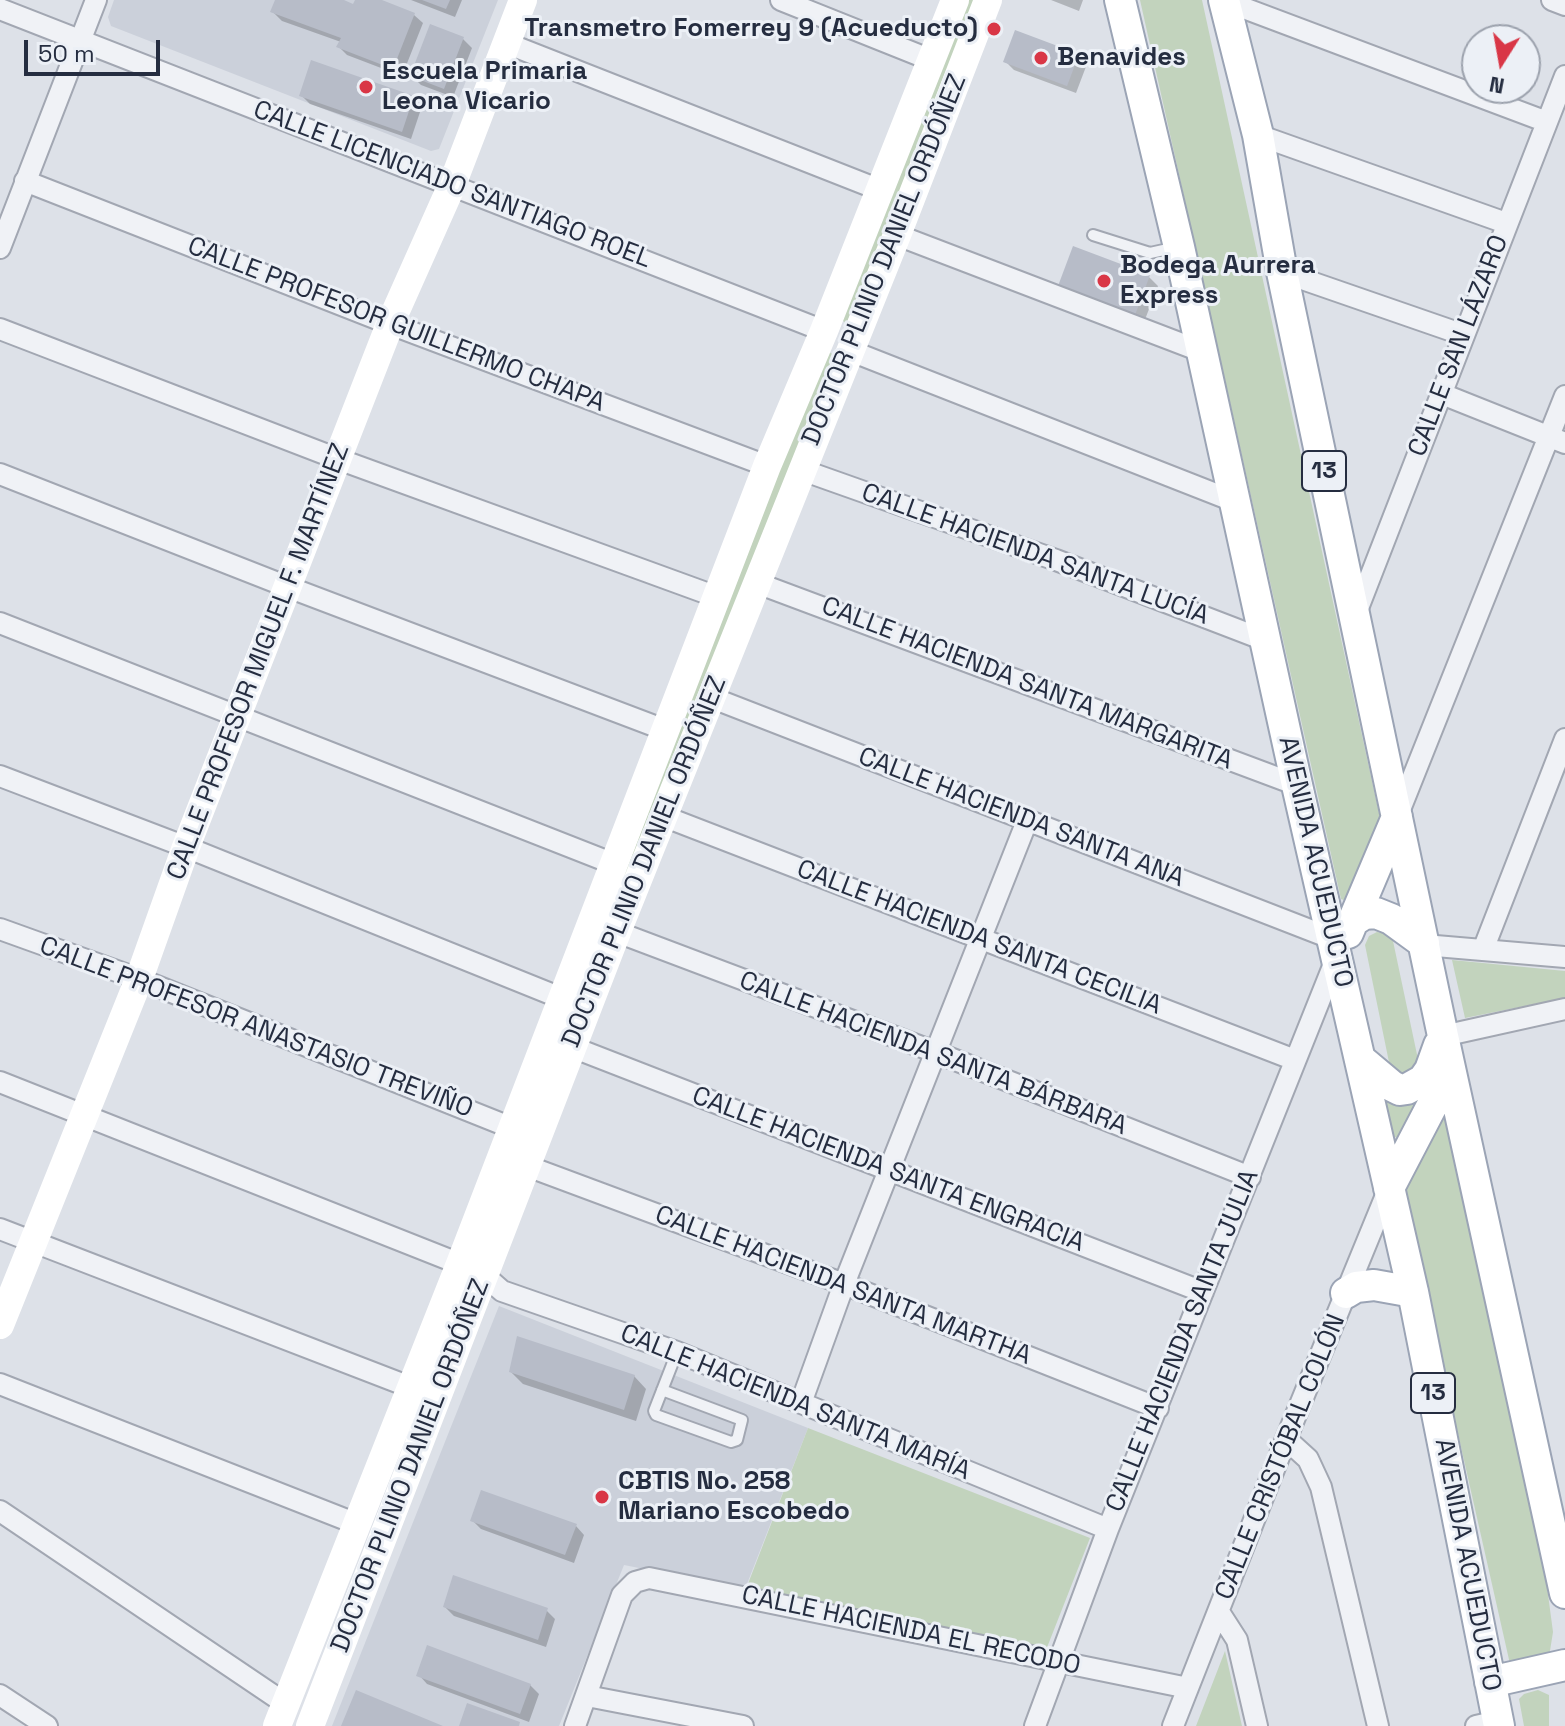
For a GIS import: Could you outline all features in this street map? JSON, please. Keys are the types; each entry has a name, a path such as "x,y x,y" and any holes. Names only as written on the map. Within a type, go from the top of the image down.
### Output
{"main road":[{"name":"AVENIDA ACUEDUCTO","path":"1120,0 1203,352 1297,785 1341,939 1361,1060 1413,1292 1490,1682 1491,1724"},
{"name":"13","path":"1224,0 1258,135 1282,272 1450,1071 1565,1593"},
{"path":"1341,939 1397,817"},
{"path":"1341,939 1364,914 1376,913 1391,919 1424,944"},
{"path":"1361,1060 1392,1086 1407,1089 1423,1080 1430,1070 1443,1036"},
{"path":"1389,1188 1450,1071"},
{"path":"1346,1293 1356,1287 1374,1285 1413,1292"},
{"path":"1490,1682 1565,1665"}],"street":[{"path":"0,248 96,0"},
{"name":"CALLE PROFESOR MIGUEL F. MARTÍNEZ","path":"0,1325 139,979 186,847 390,324 452,185 523,0"},
{"path":"781,0 931,60"},
{"name":"DOCTOR PLINIO DANIEL ORDÓÑEZ","path":"310,1726 472,1270 512,1128 767,466 955,0"},
{"name":"DOCTOR PLINIO DANIEL ORDÓÑEZ","path":"282,1715 410,1387 527,1166 988,0"},
{"path":"1224,0 1547,122"},
{"path":"1552,0 1565,5"},
{"name":"CALLE LICENCIADO SANTIAGO ROEL","path":"0,9 824,331"},
{"path":"506,43 880,190"},
{"name":"CALLE SAN LÁZARO","path":"1355,616 1565,76"},
{"path":"1258,135 1506,223"},
{"name":"CALLE PROFESOR GUILLERMO CHAPA","path":"25,181 390,324 767,466"},
{"path":"897,235 1203,352"},
{"path":"1282,272 1464,335"},
{"path":"0,329 338,459 717,597"},
{"path":"824,331 851,351 1236,502"},
{"path":"1442,394 1557,440"},
{"path":"1397,817 1557,440 1565,396"},
{"name":"CALLE HACIENDA SANTA LUCÍA","path":"802,470 1056,560 1267,641"},
{"path":"0,474 665,730"},
{"name":"CALLE HACIENDA SANTA MARGARITA","path":"757,583 1297,785"},
{"path":"0,623 614,864"},
{"name":"CALLE HACIENDA SANTA ANA","path":"710,697 1341,939"},
{"path":"1483,950 1565,739"},
{"path":"0,776 186,847 561,998"},
{"name":"CALLE HACIENDA SANTA CECILIA","path":"663,816 1295,1060"},
{"path":"801,1403 844,1284 1027,821"},
{"name":"CALLE PROFESOR ANASTASIO TREVIÑO","path":"0,929 139,979 512,1128"},
{"name":"CALLE HACIENDA SANTA BÁRBARA","path":"617,932 935,1052 1250,1177"},
{"name":"CALLE HACIENDA SANTA JULIA","path":"1035,1726 1108,1529 1250,1177 1341,939"},
{"path":"1424,944 1565,957"},
{"path":"1443,1036 1565,1009"},
{"name":"CALLE HACIENDA SANTA ENGRACIA","path":"572,1047 1203,1292"},
{"name":"CALLE HACIENDA SANTA MARÍA","path":"0,1082 472,1270 502,1291 677,1352 1108,1529"},
{"name":"CALLE HACIENDA SANTA MARTHA","path":"527,1166 844,1284 1158,1408"},
{"name":"CALLE CRISTÓBAL COLÓN","path":"1173,1726 1389,1188"},
{"path":"0,1229 410,1387"},
{"path":"0,1384 357,1524"},
{"path":"1286,1439 1308,1459 1321,1487 1378,1726"},
{"path":"0,1511 282,1715"},
{"name":"CALLE HACIENDA EL RECODO","path":"587,1696 622,1595 635,1582 649,1578 1188,1688"},
{"path":"1219,1612 1237,1640 1257,1726"},
{"path":"0,1695 47,1726"},
{"path":"575,1726 587,1696 743,1726"}],"lane":[{"path":"1093,235 1150,253 1179,247"},
{"path":"662,1390 742,1420 737,1440 731,1442 656,1415 654,1411 662,1390 677,1352"}],"shaded area":[{"name":"Escuela Primaria Leona Vicario","path":"114,0 498,0 439,149 431,151 111,26 108,17"},
{"name":"CBTIS No. 258 Mariano Escobedo","path":"499,1306 808,1428 745,1589 624,1565 559,1726 332,1726"}],"green space":[{"path":"966,0 978,0 846,325 842,319"},
{"path":"1140,0 1202,0 1382,827 1347,901 1341,899"},
{"path":"829,352 836,356 471,1261 825,354"},
{"path":"1377,932 1387,934 1393,941 1419,1064 1404,1078 1390,1067 1365,945 1369,936"},
{"path":"1452,960 1565,971 1565,998 1465,1018"},
{"path":"1383,1089 1424,1089 1398,1138 1392,1136"},
{"path":"1440,1119 1446,1120 1545,1572 1553,1632 1549,1657 1510,1664 1401,1181"},
{"path":"808,1428 1090,1538 1046,1650 746,1589"},
{"path":"1225,1651 1242,1726 1196,1726"},
{"path":"1538,1690 1549,1695 1549,1726 1524,1726 1519,1699"}],"building":[{"path":"275,0 344,0 353,4 355,0 382,0 415,13 393,69 336,47 341,38 270,12"},
{"path":"422,0 450,0 446,9"},
{"path":"430,24 464,37 444,89 410,76"},
{"name":"Benavides","path":"1015,30 1079,54 1067,86 1003,62"},
{"path":"311,60 414,96 402,132 299,96"},
{"name":"Bodega Aurrera Express","path":"1073,246 1150,275 1135,315 1058,286"},
{"path":"517,1336 635,1375 624,1410 509,1372"},
{"path":"481,1490 577,1524 565,1555 470,1521"},
{"path":"453,1575 548,1608 538,1640 443,1607"},
{"path":"427,1645 531,1684 520,1714 416,1676"},
{"path":"356,1690 443,1726 341,1726"},
{"path":"467,1703 520,1722 519,1726 459,1726"}],"place":[{"name":"Transmetro Fomerrey 9 (Acueducto)","path":"994,29"},
{"name":"Benavides","path":"1041,58"},
{"name":"Escuela Primaria Leona Vicario","path":"366,87"},
{"name":"Bodega Aurrera Express","path":"1104,281"},
{"name":"CBTIS No. 258 Mariano Escobedo","path":"602,1497"}]}
